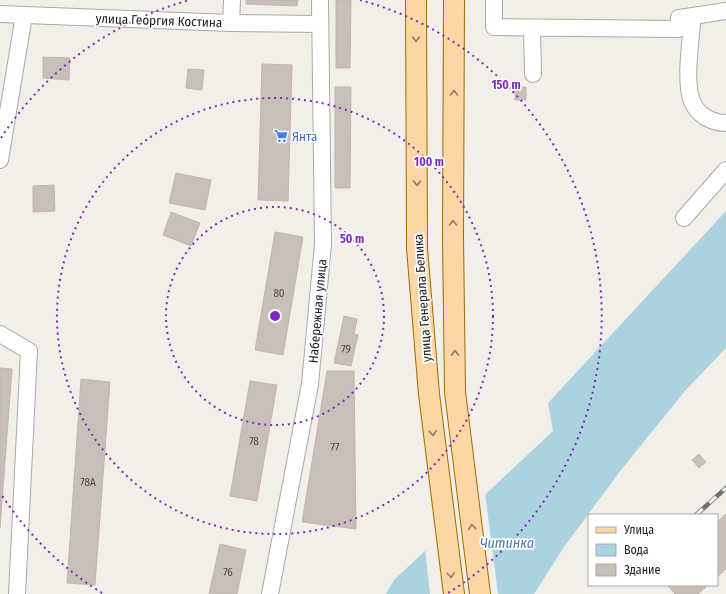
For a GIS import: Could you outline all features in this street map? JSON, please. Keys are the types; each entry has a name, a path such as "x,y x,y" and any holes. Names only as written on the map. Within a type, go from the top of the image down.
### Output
{"main road":[{"name":"улица Генерала Белика","path":"416,0 417,248 428,394 454,594"},
{"path":"454,0 453,237 455,392 480,594"}],"street":[{"path":"230,23 232,0"},
{"name":"Набережная улица","path":"270,594 310,384 321,268 323,244 319,24 320,0"},
{"path":"494,0 494,27 678,29 679,18 726,11"},
{"name":"улица Георгия Костина","path":"0,14 230,23 319,24"},
{"path":"0,160 24,15"},
{"path":"693,16 688,86 692,102 704,117 721,123 726,123"},
{"path":"532,28 533,74"},
{"path":"684,218 726,170"},
{"path":"0,334 28,351 17,594"}],"water":[{"name":"Читинка","path":"726,211 726,348 684,392 621,470 564,547 534,594 386,594 394,580 553,431 548,403"}],"pier":[{"path":"485,493 498,594 430,594 425,549"}],"building":[{"path":"246,0 298,0 297,6 246,4"},
{"path":"336,0 351,0 350,68 336,68"},
{"path":"43,57 70,58 69,80 43,78"},
{"path":"262,64 292,65 288,201 258,200"},
{"path":"188,69 204,70 202,90 186,88"},
{"path":"335,87 351,87 350,188 335,188"},
{"path":"515,87 526,87 526,100 515,100"},
{"path":"176,173 211,180 205,210 169,203"},
{"path":"54,185 55,211 33,212 33,186"},
{"path":"171,212 200,223 191,246 163,235"},
{"path":"275,232 303,237 283,355 255,350"},
{"path":"344,316 357,319 354,334 358,335 351,366 334,363"},
{"path":"0,368 12,369 0,528"},
{"path":"327,371 354,371 356,529 302,522"},
{"path":"81,379 110,382 95,585 67,583"},
{"path":"250,381 277,385 257,501 230,496"},
{"path":"699,454 706,462 699,468 692,460"},
{"path":"726,514 726,569 718,576 718,521"},
{"path":"220,544 246,550 237,594 209,594"},
{"path":"668,586 707,586 698,594 675,594"}],"railway":[{"path":"697,514 726,488"}],"place":[{"name":"Янта","path":"281,136"}]}
